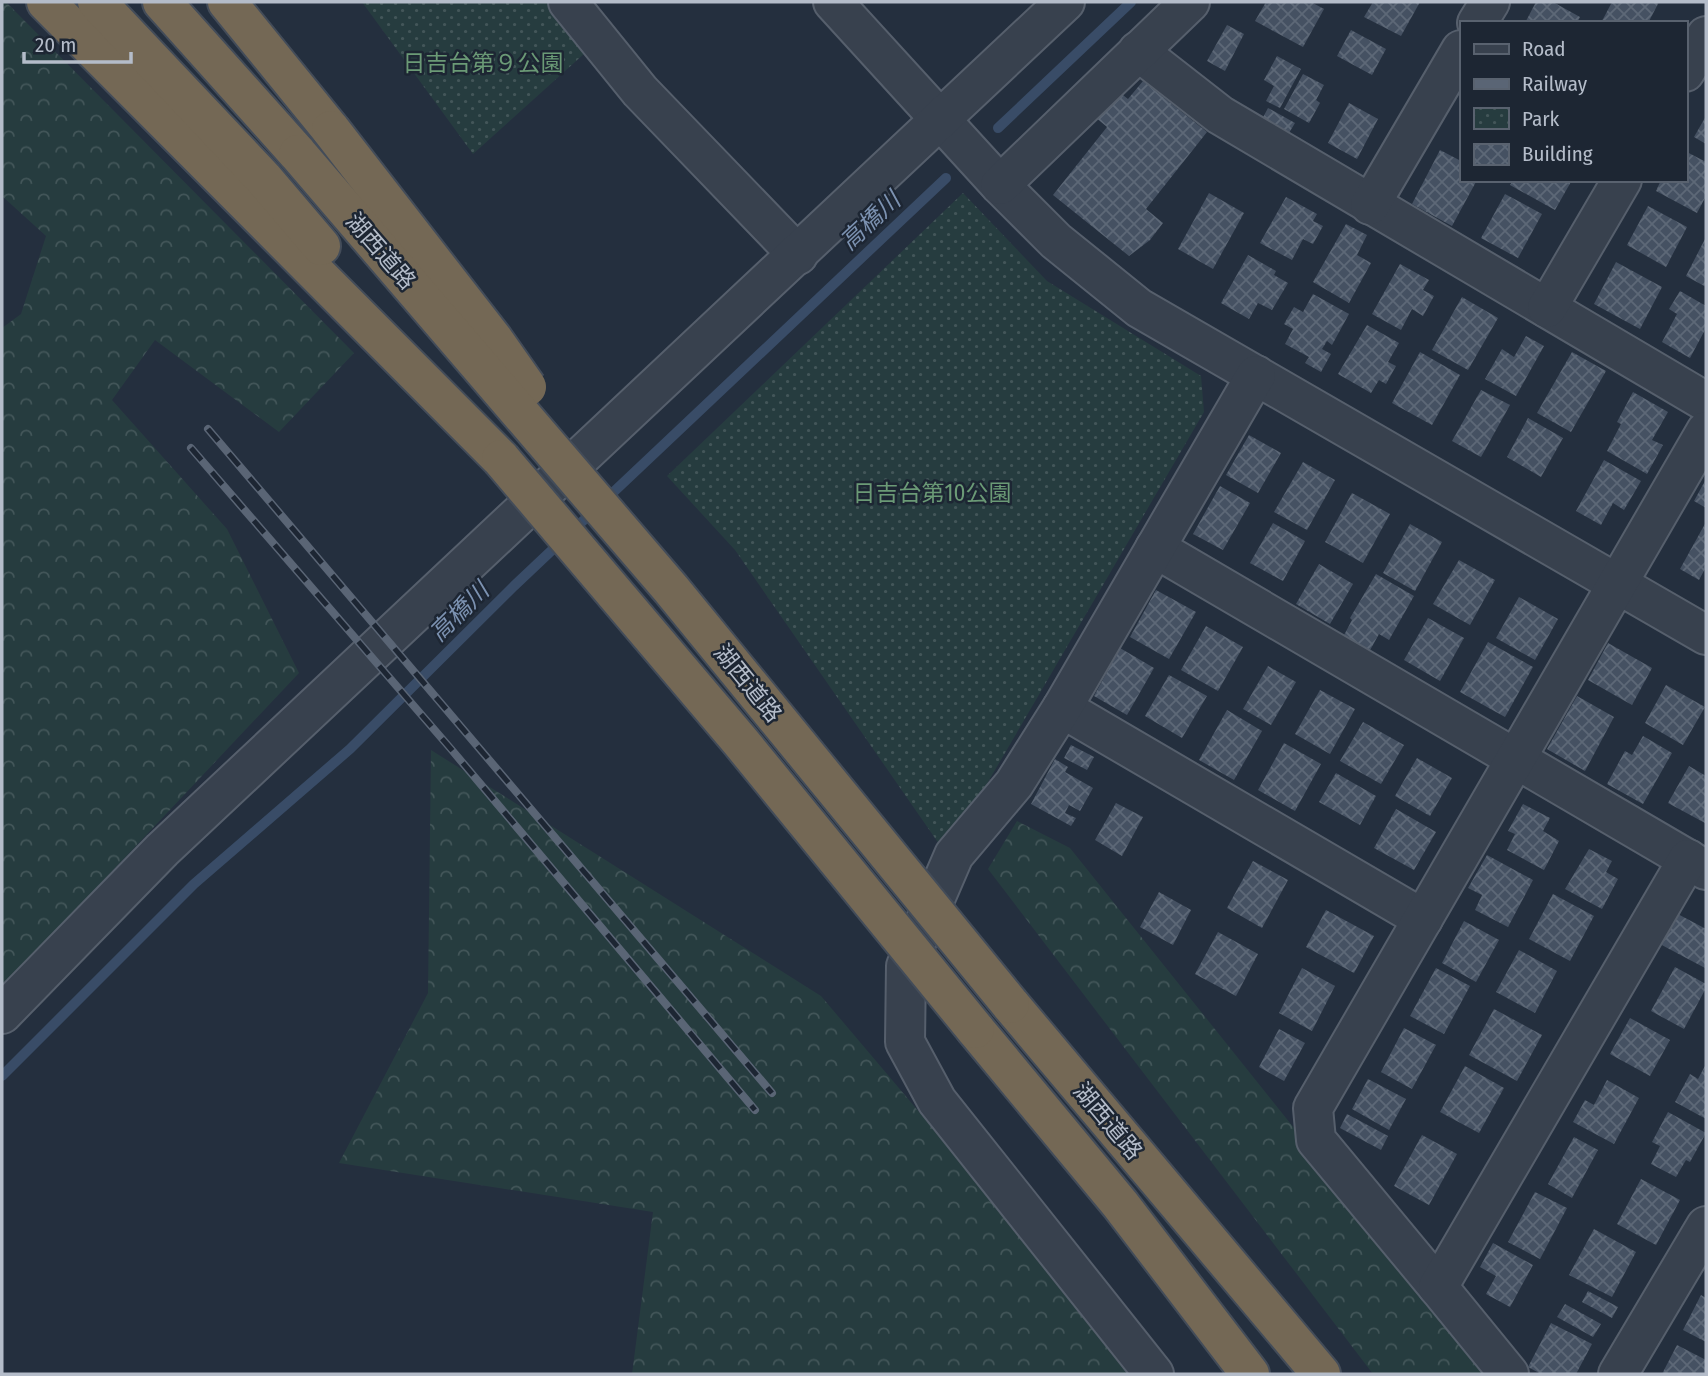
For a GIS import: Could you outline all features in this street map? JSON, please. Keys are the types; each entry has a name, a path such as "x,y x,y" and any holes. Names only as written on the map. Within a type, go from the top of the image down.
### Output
{"highway":[{"path":"46,2 252,188"},
{"path":"96,2 252,188"},
{"name":"湖西道路","path":"162,2 298,154 671,589 1010,1004 1321,1374"},
{"path":"227,2 331,130 494,340 671,589"},
{"name":"湖西道路","path":"252,188 501,459 748,752 1120,1204 1250,1374"}],"street":[{"path":"568,2 640,91 798,254"},
{"path":"833,2 1000,186 1056,241 1139,308 1706,635"},
{"path":"2,1014 162,850 1065,2"},
{"path":"1000,186 1190,2"},
{"path":"1478,21 1490,2"},
{"path":"1687,69 1706,36"},
{"path":"1138,51 1220,115 1706,402"},
{"path":"1370,205 1460,52"},
{"path":"1546,308 1621,182"},
{"path":"1154,1374 937,1101 905,1042 906,966 954,855 1014,784 1062,708 1256,375"},
{"path":"1509,1374 1316,1140 1313,1108 1706,431"},
{"path":"1155,548 1697,864 1438,1287"},
{"path":"1062,708 1423,919"},
{"path":"1618,1374 1706,1226"}],"green space":[{"path":"2,2 6,2 354,353 279,432 155,340 112,400 227,529 299,673 2,988 2,328 21,314 46,236 2,196"},
{"name":"日吉台第９公園","path":"362,2 550,2 585,53 473,154"},
{"name":"日吉台第10公園","path":"963,193 1047,281 1201,376 1204,412 946,854 735,550 667,476"},
{"path":"431,750 821,996 1141,1374 632,1374 653,1212 339,1163 428,993"},
{"path":"1017,821 1070,848 1491,1374 1373,1374 988,869"}],"building":[{"path":"1266,2 1311,2 1324,9 1303,47 1255,21"},
{"path":"1373,2 1420,2 1401,36 1364,17"},
{"path":"1536,2 1553,2 1580,17 1578,21 1526,21"},
{"path":"1612,2 1659,2 1649,21 1602,21"},
{"path":"1227,25 1244,34 1225,71 1207,61"},
{"path":"1351,30 1386,49 1372,75 1337,56"},
{"path":"1277,56 1301,69 1280,108 1266,101 1274,86 1264,80"},
{"path":"1303,74 1324,85 1316,100 1320,103 1309,123 1284,109"},
{"path":"1143,81 1207,132 1146,209 1163,223 1150,240 1129,256 1053,195 1107,127 1094,116 1115,89 1128,99"},
{"path":"1349,103 1378,119 1357,159 1328,143"},
{"path":"1268,108 1295,123 1286,138 1260,123"},
{"path":"1706,116 1706,144 1694,137"},
{"path":"1440,150 1460,160 1460,182 1476,182 1452,226 1412,204"},
{"path":"1687,152 1706,162 1706,196 1697,213 1656,191 1660,182 1687,182"},
{"path":"1512,182 1571,182 1555,210 1510,185"},
{"path":"1209,193 1244,213 1213,269 1178,249"},
{"path":"1505,194 1542,214 1518,258 1481,238"},
{"path":"1286,197 1317,214 1313,221 1323,226 1313,244 1303,239 1292,260 1260,243"},
{"path":"1648,206 1687,227 1666,267 1627,245"},
{"path":"1346,224 1367,235 1357,255 1371,263 1349,303 1313,282"},
{"path":"1706,237 1706,287 1686,276"},
{"path":"1248,255 1276,271 1274,275 1288,283 1272,310 1258,303 1249,319 1221,303"},
{"path":"1616,262 1662,287 1640,329 1594,304"},
{"path":"1400,264 1429,280 1423,290 1434,296 1423,316 1412,309 1401,330 1372,314"},
{"path":"1680,291 1706,306 1706,328 1690,358 1662,342 1677,314 1669,309"},
{"path":"1313,294 1349,314 1332,345 1327,341 1322,349 1331,354 1321,372 1305,363 1309,357 1285,344 1293,329 1284,324 1294,307 1303,312"},
{"path":"1462,297 1498,318 1468,370 1432,350"},
{"path":"1367,325 1399,343 1388,362 1396,366 1386,384 1379,380 1371,393 1338,374"},
{"path":"1526,336 1544,346 1516,396 1485,379 1502,349 1514,357"},
{"path":"1420,352 1460,375 1432,425 1392,403"},
{"path":"1572,352 1606,371 1571,432 1537,413"},
{"path":"1481,390 1510,405 1481,457 1452,441"},
{"path":"1633,392 1668,412 1652,440 1663,445 1647,474 1607,451 1621,424 1617,422"},
{"path":"1528,418 1563,438 1541,477 1507,457"},
{"path":"1249,435 1281,453 1258,493 1226,475"},
{"path":"1604,460 1641,481 1624,510 1613,503 1601,525 1576,511"},
{"path":"1303,462 1335,480 1307,530 1274,512"},
{"path":"1706,479 1706,508 1694,501"},
{"path":"1220,486 1250,503 1223,550 1193,534"},
{"path":"1352,493 1390,514 1363,563 1325,542"},
{"path":"1706,522 1706,567 1699,580 1680,569"},
{"path":"1273,523 1305,541 1283,581 1250,563"},
{"path":"1410,524 1442,542 1415,591 1383,573"},
{"path":"1459,560 1495,580 1470,625 1433,604"},
{"path":"1319,564 1353,584 1330,624 1296,604"},
{"path":"1376,574 1414,596 1389,640 1379,634 1369,652 1343,637 1352,620 1350,618"},
{"path":"1156,590 1196,612 1169,659 1130,637"},
{"path":"1519,597 1558,619 1535,660 1496,638"},
{"path":"1428,618 1464,638 1440,681 1404,660"},
{"path":"1206,626 1243,647 1218,691 1181,670"},
{"path":"1488,642 1533,667 1505,717 1460,692"},
{"path":"1608,643 1652,668 1632,705 1588,680"},
{"path":"1120,648 1154,668 1127,715 1094,696"},
{"path":"1268,666 1296,682 1271,725 1243,709"},
{"path":"1169,675 1207,696 1182,738 1145,716"},
{"path":"1666,685 1705,707 1683,745 1645,723"},
{"path":"1320,690 1355,709 1330,754 1295,734"},
{"path":"1577,696 1614,717 1585,771 1547,749"},
{"path":"1227,710 1262,731 1234,780 1199,760"},
{"path":"1363,722 1404,745 1381,784 1340,761"},
{"path":"1643,736 1672,753 1643,804 1607,784 1625,751 1632,755"},
{"path":"1284,743 1321,764 1295,811 1258,790"},
{"path":"1071,745 1094,757 1087,770 1064,758"},
{"path":"1417,758 1452,778 1430,816 1395,796"},
{"path":"1055,759 1068,767 1065,772 1093,788 1080,811 1069,805 1065,813 1076,818 1071,826 1031,804"},
{"path":"1689,766 1706,776 1705,823 1668,803"},
{"path":"1336,773 1376,796 1360,825 1319,802"},
{"path":"1116,803 1143,817 1122,856 1095,840"},
{"path":"1523,804 1550,818 1543,831 1559,841 1544,870 1507,850 1515,834 1508,831"},
{"path":"1396,809 1436,832 1414,870 1374,848"},
{"path":"1589,849 1612,861 1606,872 1618,879 1602,909 1565,889"},
{"path":"1487,855 1533,880 1508,927 1475,910 1482,895 1468,888"},
{"path":"1253,861 1288,880 1262,928 1227,908"},
{"path":"1159,892 1191,910 1173,945 1140,927"},
{"path":"1553,894 1594,916 1570,961 1529,939"},
{"path":"1326,910 1374,936 1354,973 1306,947"},
{"path":"1674,912 1706,929 1705,968 1658,943"},
{"path":"1464,921 1499,940 1476,982 1442,963"},
{"path":"1218,932 1258,954 1236,996 1195,974"},
{"path":"1519,950 1557,971 1535,1013 1496,992"},
{"path":"1675,967 1706,984 1684,1029 1651,1011"},
{"path":"1302,968 1335,986 1312,1031 1279,1013"},
{"path":"1436,968 1470,986 1444,1034 1410,1016"},
{"path":"1494,1009 1542,1035 1517,1081 1469,1055"},
{"path":"1630,1018 1670,1040 1650,1076 1610,1054"},
{"path":"1404,1028 1436,1045 1412,1089 1381,1072"},
{"path":"1279,1029 1305,1043 1284,1081 1259,1067"},
{"path":"1706,1064 1706,1119 1675,1102 1690,1074 1698,1079"},
{"path":"1465,1066 1504,1088 1479,1133 1440,1112"},
{"path":"1368,1079 1406,1099 1389,1130 1352,1109"},
{"path":"1607,1080 1639,1098 1614,1144 1573,1122 1585,1100 1594,1105"},
{"path":"1668,1112 1706,1133 1690,1162 1686,1160 1676,1177 1651,1164 1660,1146 1652,1142"},
{"path":"1347,1114 1388,1136 1381,1150 1340,1128"},
{"path":"1422,1135 1457,1154 1429,1205 1394,1186"},
{"path":"1574,1137 1598,1150 1572,1198 1548,1184"},
{"path":"1641,1179 1680,1200 1656,1245 1617,1224"},
{"path":"1535,1192 1567,1208 1540,1259 1508,1242"},
{"path":"1594,1229 1636,1252 1612,1297 1569,1275"},
{"path":"1493,1243 1533,1265 1510,1307 1486,1294 1496,1276 1480,1267"},
{"path":"1588,1291 1618,1307 1612,1318 1582,1302"},
{"path":"1701,1295 1706,1298 1706,1342 1683,1330"},
{"path":"1565,1304 1601,1324 1593,1337 1557,1317"},
{"path":"1551,1323 1592,1344 1576,1374 1541,1374 1528,1367"},
{"path":"1677,1345 1706,1360 1706,1374 1662,1374"}],"waterway":[{"name":"高橋川","path":"998,128 1131,2"},
{"name":"高橋川","path":"2,1076 194,884 350,749 514,586 946,178"}],"railway":[{"path":"208,429 772,1093"},
{"path":"191,448 451,749 755,1110"}]}
